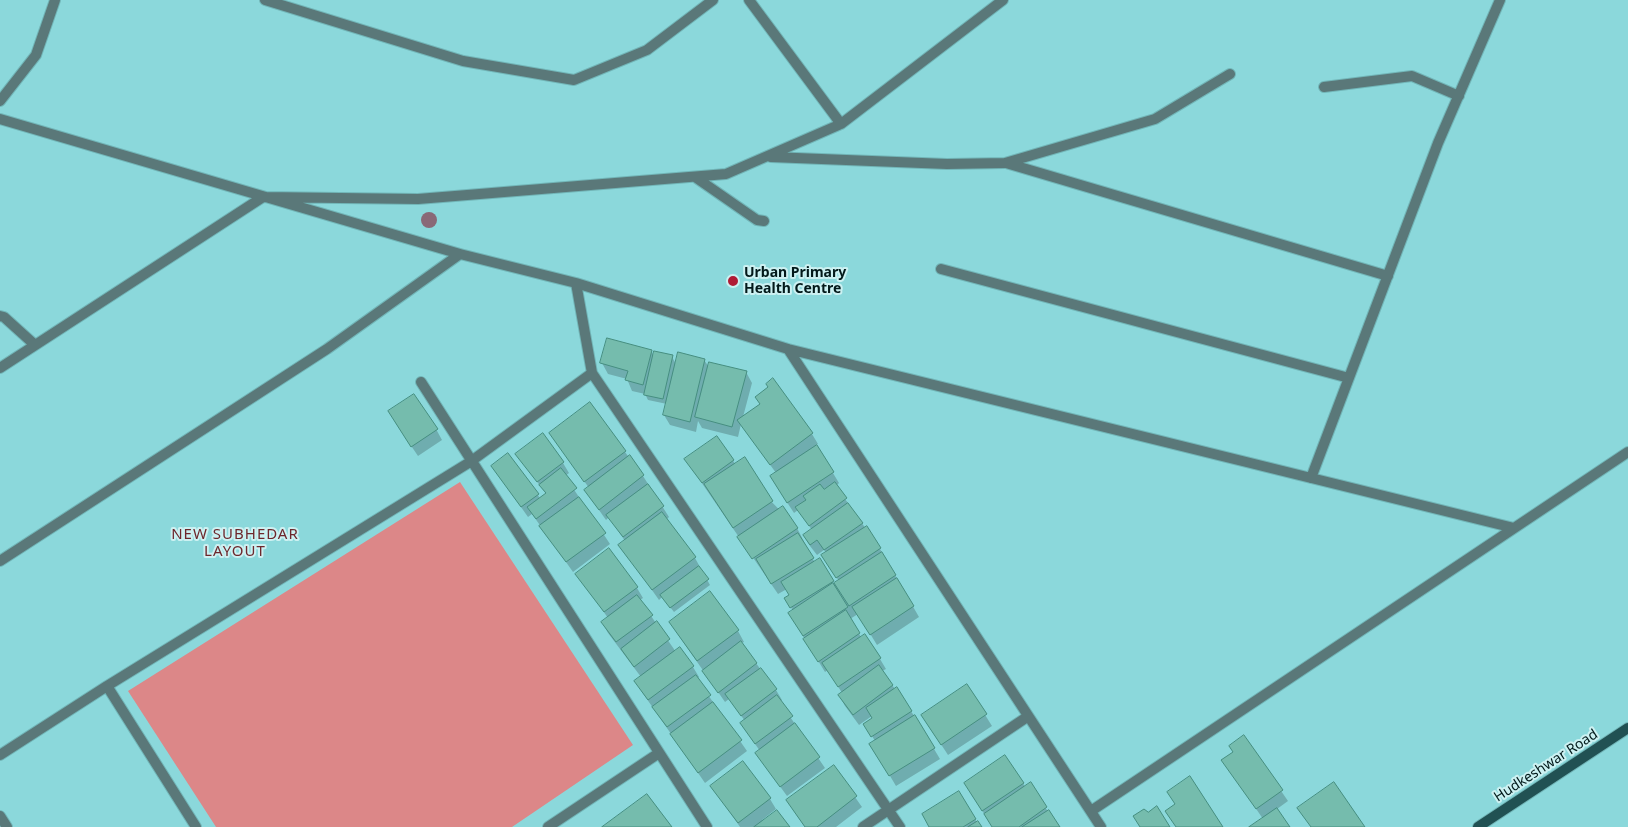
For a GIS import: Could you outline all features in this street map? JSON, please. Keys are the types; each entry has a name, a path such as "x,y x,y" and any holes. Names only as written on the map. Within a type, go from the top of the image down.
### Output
{"main road":[{"name":"Hudkeshwar Road","path":"1478,827 1628,728"}],"street":[{"path":"0,101 36,56 55,0"},
{"path":"266,0 463,61 574,80 647,50 713,0"},
{"path":"749,0 840,124"},
{"path":"0,368 263,197 418,199 726,174 840,124 1003,0"},
{"path":"1312,478 1388,276 1459,96 1500,0"},
{"path":"767,156 947,164 1005,163 1155,118 1230,74"},
{"path":"1324,87 1412,76 1459,96"},
{"path":"0,119 460,254 576,283 788,349 1514,528"},
{"path":"1005,163 1388,276"},
{"path":"695,177 757,220 764,221"},
{"path":"0,561 327,349 460,254"},
{"path":"941,269 1349,378"},
{"path":"576,283 592,373 900,827"},
{"path":"0,316 4,317 35,345"},
{"path":"788,349 1027,717 1101,827"},
{"path":"0,755 107,686 470,462 592,373"},
{"path":"421,382 470,462 707,827"},
{"path":"1090,811 1628,452"},
{"path":"107,686 196,827"},
{"path":"863,827 1027,717"},
{"path":"548,827 659,753"},
{"path":"0,816 7,827"}],"shaded area":[{"path":"460,482 633,745 512,827 216,827 128,691"}],"building":[{"path":"607,338 652,350 643,385 625,380 628,371 600,363"},
{"path":"654,351 673,355 663,399 644,395"},
{"path":"678,352 705,359 690,422 663,415"},
{"path":"709,362 747,371 732,427 695,417"},
{"path":"773,378 813,433 770,465 737,420 760,404 755,397 768,387 766,384"},
{"path":"414,394 438,429 411,447 388,411"},
{"path":"590,402 626,451 584,482 549,433"},
{"path":"543,433 564,462 537,482 515,454"},
{"path":"717,436 734,460 702,483 684,459"},
{"path":"817,445 834,472 787,503 770,476"},
{"path":"508,453 539,494 521,507 491,466"},
{"path":"630,455 644,475 599,510 584,490"},
{"path":"745,457 773,501 733,528 704,484"},
{"path":"561,468 577,488 536,519 527,507 546,493 539,485"},
{"path":"835,482 847,498 809,526 795,507 806,500 803,496 820,484 824,489"},
{"path":"648,484 664,506 623,537 606,515"},
{"path":"579,497 606,533 566,562 539,526"},
{"path":"848,503 863,523 824,550 817,540 810,545 803,535"},
{"path":"783,506 798,528 752,559 737,537"},
{"path":"662,512 696,557 652,590 618,545"},
{"path":"867,526 881,548 836,578 821,555"},
{"path":"798,533 814,558 771,584 756,559"},
{"path":"609,548 638,587 604,612 575,574"},
{"path":"882,552 896,575 849,606 834,583"},
{"path":"820,558 834,581 790,608 784,598 789,595 781,582"},
{"path":"699,566 709,579 670,608 660,595"},
{"path":"897,578 914,606 870,635 852,607"},
{"path":"833,583 848,607 803,636 788,613"},
{"path":"710,591 739,630 697,661 669,622"},
{"path":"637,595 653,615 616,642 601,622"},
{"path":"846,610 860,633 818,662 803,639"},
{"path":"657,621 670,639 634,667 621,649"},
{"path":"865,634 881,658 838,687 822,663"},
{"path":"741,641 757,663 718,693 702,671"},
{"path":"680,647 694,666 648,700 634,681"},
{"path":"879,665 893,685 853,715 838,695"},
{"path":"761,668 777,689 741,716 725,694"},
{"path":"696,675 711,695 667,727 652,707"},
{"path":"967,684 987,714 941,745 921,715"},
{"path":"897,687 912,711 871,737 863,724 872,718 866,708"},
{"path":"777,695 793,716 755,744 740,723"},
{"path":"713,702 742,740 698,773 670,734"},
{"path":"915,715 935,748 889,776 869,744"},
{"path":"795,723 820,757 780,787 755,753"},
{"path":"1244,735 1283,790 1256,809 1221,760 1233,752 1229,746"},
{"path":"1005,755 1024,783 982,811 964,783"},
{"path":"743,761 771,798 738,823 710,786"},
{"path":"834,765 857,796 817,827 805,827 786,800"},
{"path":"1190,776 1223,827 1176,827 1165,811 1175,804 1167,792"},
{"path":"1031,782 1047,807 1019,827 992,827 984,814"},
{"path":"1334,782 1365,827 1311,827 1297,808"},
{"path":"959,791 976,819 963,827 929,827 922,814"},
{"path":"647,794 672,827 602,827"},
{"path":"1157,806 1170,827 1140,827 1133,816 1144,809 1148,812"},
{"path":"1277,808 1290,827 1249,827"},
{"path":"777,810 790,827 754,827"},
{"path":"1049,810 1060,827 1022,827"},
{"path":"978,821 982,827 968,827"}],"place":[{"name":"Urban Primary Health Centre","path":"733,281"}],"district":[{"name":"NEW SUBHEDAR LAYOUT","path":"235,544"}]}
